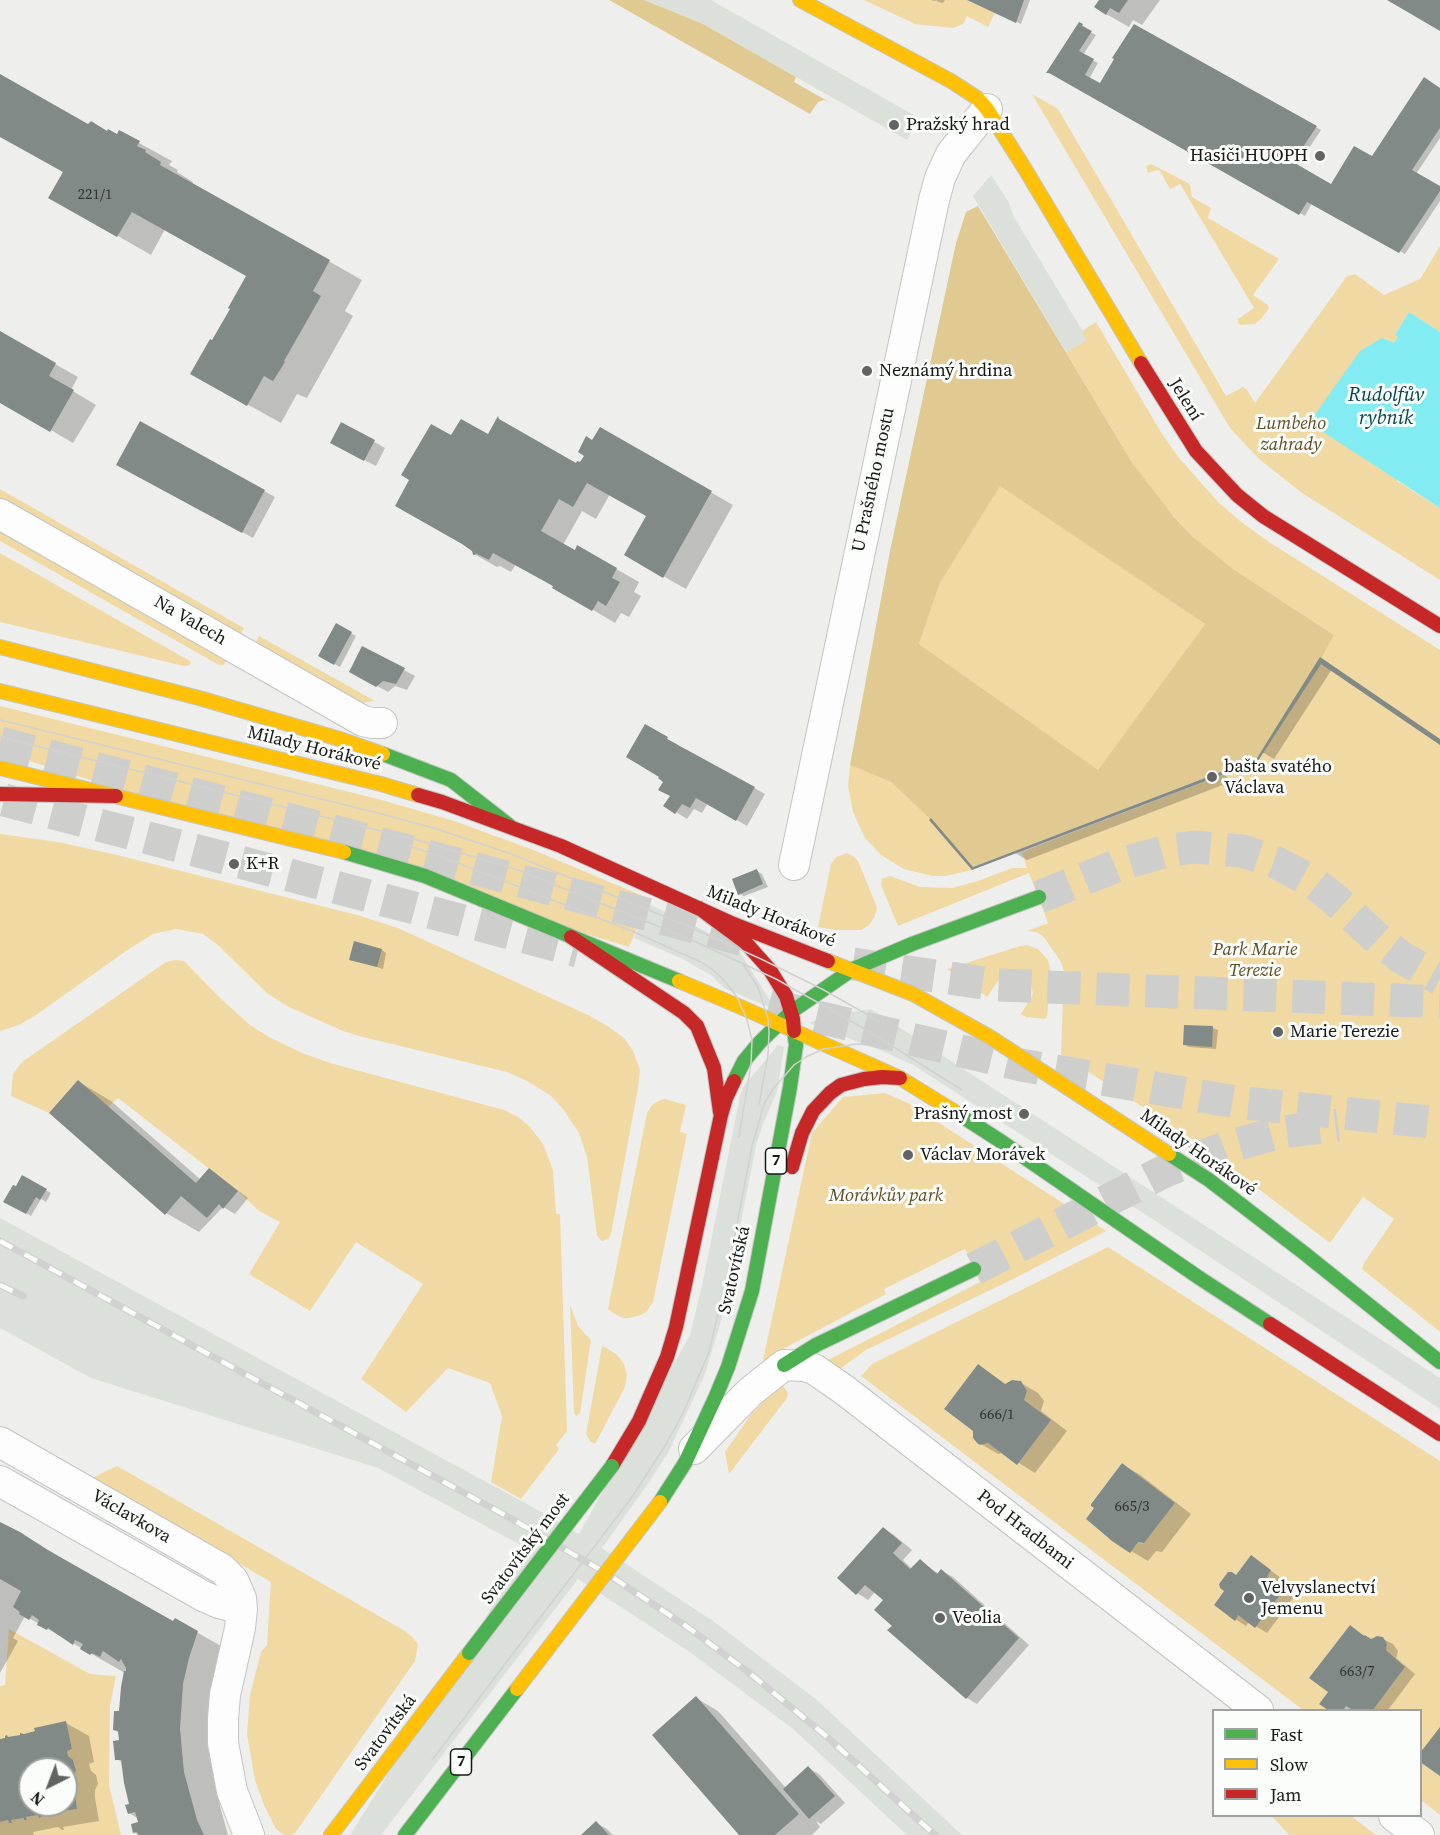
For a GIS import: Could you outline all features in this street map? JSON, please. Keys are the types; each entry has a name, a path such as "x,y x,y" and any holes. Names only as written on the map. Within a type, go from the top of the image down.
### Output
{"main road":[{"name":"Jelení","path":"800,0 958,85 977,98 987,109 1025,169 1168,410 1210,467 1237,495 1263,516 1440,626"},
{"path":"0,647 177,691 343,740 413,764 451,780 510,826"},
{"name":"Milady Horákové","path":"0,691 381,784 442,802 561,846 731,923 913,994 962,1020 1209,1180 1440,1362"},
{"path":"0,768 309,842 425,876 795,1030 900,1078 1002,1142 1198,1277 1440,1434"},
{"path":"0,794 116,796"},
{"path":"721,1115 730,1087 744,1061 760,1042 791,1012 853,969 912,944 1039,897"},
{"name":"Svatovítská","path":"405,1835 660,1502 689,1454 728,1367 752,1291 796,1045 795,1030 786,996 770,970 746,943 699,908"},
{"path":"572,937 684,1013 696,1026 714,1068 721,1115"},
{"path":"752,1291 802,1133 813,1111 825,1097 841,1085 882,1077 900,1078"},
{"name":"Svatovítský most","path":"469,1653 612,1466 639,1421 667,1357 676,1327 721,1115"},
{"path":"784,1365 816,1345 974,1269"},
{"name":"Svatovítská","path":"331,1835 469,1653"}],"street":[{"name":"U Prašného mostu","path":"794,865 907,320 940,178 954,149 987,109"},
{"name":"Na Valech","path":"0,514 363,720 382,723"},
{"path":"689,1454 750,1392 784,1365"},
{"name":"Pod Hradbami","path":"784,1365 804,1366 823,1374 1257,1709"},
{"name":"Václavkova","path":"0,1442 222,1569 233,1580 238,1588 242,1609 225,1695 223,1743 232,1791 249,1835"},
{"name":"Václavkova","path":"0,1481 203,1596 242,1609"},
{"path":"1396,1817 1419,1835"}],"shaded area":[{"path":"609,0 644,0 703,24 796,77 794,82 831,103 824,100 818,102 810,114"},
{"path":"644,0 711,0 919,118 907,140 703,24"},
{"path":"991,175 1088,340 1066,352 973,196"},
{"path":"978,206 1133,464 1174,517 1193,537 1233,569 1334,635 1320,661 1257,758 973,867 930,819 891,782 850,765 890,551 956,243 966,212","holes":["1000,486 1205,624 1098,770 919,644 940,583"]},
{"path":"649,904 736,946 776,1010 724,988 712,976 683,959 634,938"},
{"path":"871,1009 1440,1378 1440,1409 1160,1224 913,1065 809,1023 831,1015"},
{"path":"778,1045 784,1047 777,1092 756,1146 722,1318 705,1374 668,1453 602,1548 713,1621 817,1700 962,1835 907,1835 793,1729 691,1653 578,1579 381,1835 350,1835 528,1549 378,1468 91,1378 0,1328 0,1218 579,1534 690,1335 740,1096 743,1087"}],"green space":[{"path":"864,0 935,0 936,3 938,0 967,0 995,13 988,27 967,16 963,24 953,28 915,24"},
{"name":"Lumbeho zahrady","path":"1032,94 1058,109 1226,396 1243,387 1255,403 1347,276 1355,274 1384,295 1420,279 1440,246 1440,332 1409,312 1395,335 1398,337 1394,343 1397,481 1440,508 1440,580 1302,493 1259,459 1230,428"},
{"path":"1151,164 1188,183 1192,197 1211,208 1208,218 1279,259 1253,295 1269,308 1255,324 1240,325 1238,323 1238,319 1254,308 1180,184 1170,189 1160,171 1148,173 1146,166"},
{"name":"Park Marie Terezie","path":"1096,322 1162,434 1179,458 1219,503 1269,542 1440,650 1440,1332 1362,1269 1394,1219 1363,1197 1330,1243 1195,1141 1061,1054 1064,971 1061,962 1043,936 1027,931 1048,923 1029,873 898,926 881,885 882,879 890,876 920,887 952,888 1012,868 1027,868 1022,852 1258,761 1334,635 1213,554 1193,537 1159,500 1133,464 1066,352 1087,340 1082,331"},
{"path":"1000,485 1205,624 1098,771 919,644 940,583"},
{"path":"0,489 244,628 239,637 0,501"},
{"path":"0,525 229,655 224,665 219,665 0,541"},
{"path":"0,553 188,660 191,662 190,665 184,666 0,622"},
{"path":"259,636 375,701 360,703 254,645"},
{"path":"0,706 378,799 454,821 531,849 650,899 629,947 0,752"},
{"path":"850,765 891,782 930,819 972,870 945,876 932,876 904,869 881,855 865,838 853,812 848,786"},
{"path":"0,834 58,842 117,855 357,915 398,928 590,1016 612,1029 625,1039 633,1051 640,1070 611,1234 608,1239 602,1241 597,1236 587,1157 579,1133 551,1096 507,1072 359,1036 287,1006 267,993 218,945 203,934 176,929 153,934 36,1015 19,1025 0,1031"},
{"path":"847,853 858,861 876,905 874,918 868,926 861,930 818,927 831,864 836,857"},
{"path":"1027,945 1038,949 1049,964 1051,973 1045,1019 1026,1017 1021,1014 1033,994 1030,981 1021,974 1007,973 1000,978 987,997 947,969 1020,946"},
{"path":"184,961 250,1025 269,1037 330,1063 504,1110 529,1126 543,1144 553,1170 556,1214 560,1214 567,1431 556,1445 559,1449 521,1499 491,1482 502,1416 490,1383 448,1368 406,1412 361,1379 423,1284 356,1242 310,1311 249,1274 280,1222 259,1211 238,1191 118,1098 108,1107 49,1113 11,1096 13,1074 22,1062 166,962"},
{"name":"Morávkův park","path":"885,1093 908,1103 1106,1231 866,1350 837,1371 828,1360 980,1282 965,1249 884,1289 886,1294 764,1361 812,1133 843,1097"},
{"path":"665,1099 686,1105 680,1132 687,1134 653,1302 641,1315 623,1318 608,1309 647,1113 653,1104"},
{"path":"1108,1247 1440,1461 1440,1727 1422,1752 1422,1709 1374,1709 1405,1667 1386,1650 1387,1644 1383,1637 1377,1636 1371,1639 1350,1625 1310,1677 1328,1692 1319,1704 1326,1709 1302,1709 861,1376 872,1364","holes":["978,1364 1005,1384 1012,1380 1021,1381 1027,1391 1024,1400 1051,1420 1017,1465 988,1443 980,1445 977,1443 973,1438 973,1431 944,1409","1122,1463 1175,1503 1144,1543 1138,1542 1130,1552 1112,1541 1086,1519 1094,1508 1091,1503","1251,1555 1271,1570 1267,1577 1284,1590 1255,1628 1238,1615 1234,1620 1214,1605 1224,1591 1219,1584 1230,1573 1236,1575"]},
{"path":"570,1305 578,1326 591,1340 580,1413 576,1416 574,1413"},
{"path":"602,1346 617,1355 624,1364 627,1375 625,1387 595,1444 586,1434"},
{"path":"782,1384 788,1393 787,1398 729,1474 725,1452 752,1413"},
{"path":"117,1466 405,1631 418,1644 415,1661 295,1833 291,1835 284,1835 276,1829 264,1805 255,1780 247,1734 250,1695 261,1652 267,1645 271,1582 92,1478"},
{"path":"9,1629 90,1674 116,1676 110,1705 109,1785 121,1835 0,1835 0,1822 8,1820 11,1823 11,1820 24,1818 24,1820 27,1819 26,1817 78,1817 78,1757 68,1756 67,1751 72,1749 66,1722 35,1728 35,1731 0,1739 0,1686 5,1685"},
{"path":"1422,1763 1440,1776 1440,1815 1422,1801"},
{"path":"1273,1817 1352,1817 1376,1835 1289,1835"}],"water":[{"name":"Rudolfův rybník","path":"1409,312 1440,332 1440,508 1314,426 1316,413 1360,351 1382,338 1394,343 1398,337 1395,335"}],"building":[{"path":"967,0 1024,0 1016,23"},
{"path":"1099,0 1128,0 1119,13 1110,8 1106,15 1094,7"},
{"path":"1387,0 1440,0 1440,31"},
{"path":"1079,22 1092,31 1079,51 1094,59 1085,75 1100,83 1114,59 1112,58 1134,24 1317,126 1293,162 1331,184 1354,146 1372,156 1424,77 1440,88 1440,128 1412,170 1440,186 1440,191 1399,253 1307,202 1299,215 1046,73"},
{"path":"0,74 88,124 91,121 117,134 119,130 140,141 137,146 161,162 160,165 330,260 313,291 321,296 285,362 273,381 264,376 247,406 190,374 230,309 228,308 246,276 132,212 117,237 48,198 63,172 0,137"},
{"path":"0,331 56,363 49,376 74,390 50,432 0,403"},
{"path":"498,416 499,419 576,463 580,462 584,456 578,452 586,436 592,440 600,427 712,491 663,578 624,555 646,516 587,483 573,507 559,499 541,531 575,550 577,545 617,568 612,578 620,582 606,606 598,601 592,611 552,588 553,586 493,553 489,560 477,554 473,555 472,551 462,544 395,506 409,480 401,475 431,424 451,435 461,419 488,434"},
{"path":"140,421 265,490 242,533 116,465"},
{"path":"341,422 375,440 364,461 330,443"},
{"path":"336,623 352,632 334,665 318,656"},
{"path":"362,646 405,668 396,684 383,681 376,687 349,672"},
{"name":"bašta svatého Václava","path":"1320,657 1440,739 1440,745 1321,664 1258,761 972,870 929,820 931,818 973,867 1257,758"},
{"path":"645,724 668,737 667,739 755,787 736,821 696,798 690,808 682,804 675,814 663,806 670,796 658,790 663,782 659,777 626,757"},
{"path":"757,869 763,884 738,895 732,879"},
{"path":"354,941 382,949 377,967 349,960"},
{"path":"1184,1025 1213,1026 1212,1047 1183,1045"},
{"path":"78,1080 196,1183 209,1168 238,1191 223,1209 219,1204 207,1218 181,1196 165,1215 49,1113"},
{"path":"22,1175 47,1189 40,1200 36,1197 26,1214 3,1202"},
{"path":"978,1364 1005,1384 1012,1380 1021,1381 1027,1391 1024,1400 1051,1420 1017,1465 988,1443 980,1445 977,1443 973,1438 973,1431 944,1409"},
{"path":"1122,1463 1175,1503 1144,1543 1138,1542 1130,1553 1086,1519 1094,1508 1091,1504"},
{"path":"0,1522 173,1621 175,1618 198,1631 183,1684 180,1729 184,1772 197,1820 204,1835 138,1835 137,1832 133,1833 131,1824 138,1822 135,1812 128,1814 125,1805 129,1804 121,1760 115,1760 113,1741 119,1740 118,1731 113,1730 114,1711 119,1711 121,1687 126,1668 121,1659 119,1662 103,1651 100,1657 92,1653 90,1655 80,1649 83,1644 75,1640 73,1645 48,1628 47,1630 37,1625 39,1620 32,1615 29,1620 19,1614 20,1612 13,1607 21,1591 0,1579"},
{"name":"Veolia","path":"883,1527 902,1543 893,1553 910,1569 920,1559 937,1574 941,1569 1019,1638 966,1699 887,1630 892,1626 874,1610 883,1600 865,1585 856,1595 837,1578"},
{"name":"Velvyslanectví Jemenu","path":"1251,1555 1271,1570 1267,1577 1284,1590 1255,1628 1238,1615 1235,1621 1214,1605 1224,1591 1219,1584 1228,1572 1236,1575"},
{"path":"1350,1625 1371,1639 1377,1636 1383,1637 1387,1644 1386,1650 1405,1667 1374,1709 1351,1709 1346,1706 1344,1709 1326,1709 1319,1704 1328,1692 1309,1678"},
{"path":"696,1696 799,1814 775,1835 739,1835 652,1735"},
{"path":"66,1721 72,1749 67,1751 69,1757 18,1757 18,1817 26,1817 27,1820 24,1818 11,1820 12,1823 8,1820 0,1822 0,1739 7,1735 8,1737 35,1731 34,1728"},
{"path":"1440,1727 1440,1776 1422,1763 1422,1750"},
{"path":"808,1766 835,1796 809,1819 783,1789"},
{"path":"596,1821 609,1835 581,1835"}],"tunnel":[{"path":"0,743 744,940"},
{"path":"4,800 578,951"},
{"path":"1039,897 1121,864 1170,850 1194,847 1242,851 1275,862 1313,882 1402,958 1440,979"},
{"path":"853,964 997,985 1440,1002"},
{"path":"769,1004 1021,1065 1235,1102 1440,1123"},
{"path":"974,1269 1165,1171 1230,1146 1282,1132 1338,1125"}],"tram line":[{"path":"0,720 386,815 514,855 690,927 761,959 822,989 884,1024"},
{"path":"0,737 421,841 518,870 685,937 776,979 865,1029 962,1090"},
{"path":"410,846 634,932 701,962 713,970 737,997 747,1020 752,1040 751,1064 739,1137"},
{"path":"743,964 758,987 768,1019 768,1055 759,1104"},
{"path":"432,1760 632,1497 683,1413 709,1352 728,1271 752,1146 764,1104 773,1089 794,1065 823,1049 857,1044 891,1050"}],"railway":[{"path":"0,1241 503,1514 606,1573 686,1626 747,1671 825,1735 935,1835"},
{"path":"0,1285 23,1296"}],"traffic: fast":[{"path":"383,754 451,780 510,826"},
{"path":"344,852 425,876 679,981"},
{"path":"853,969 912,944 1039,897"},
{"path":"734,1081 744,1061 791,1012 853,969"},
{"path":"660,1502 685,1463 716,1396 728,1367 752,1291 790,1087 796,1045 794,1031"},
{"path":"960,1115 1270,1324"},
{"path":"1169,1154 1209,1180 1440,1362"},
{"path":"784,1365 816,1345 974,1269"},
{"path":"469,1653 612,1466"},
{"path":"405,1835 517,1689"}],"traffic: slow":[{"path":"800,0 951,81 977,98 987,109 1025,169 1141,363"},
{"path":"0,647 199,698 383,754"},
{"path":"0,691 418,795"},
{"path":"0,768 344,852"},
{"path":"828,961 913,994 990,1037 1169,1154"},
{"path":"679,981 900,1078 960,1115"},
{"path":"517,1689 660,1502"},
{"path":"331,1835 469,1653"}],"traffic: jam":[{"path":"1141,363 1196,451 1237,495 1263,516 1440,626"},
{"path":"0,794 116,796"},
{"path":"418,795 561,846 731,923 828,961"},
{"path":"699,908 746,943 770,970 786,996 794,1031"},
{"path":"571,937 684,1013 697,1026 714,1068 720,1112"},
{"path":"792,1167 802,1133 813,1111 830,1093 841,1085 864,1079 900,1078"},
{"path":"612,1466 639,1421 667,1357 676,1327 721,1115 734,1081"},
{"path":"1270,1324 1440,1434"}],"place":[{"name":"Pražský hrad","path":"894,125"},
{"name":"Hasiči HUOPH","path":"1320,156"},
{"name":"Neznámý hrdina","path":"867,371"},
{"name":"bašta svatého Václava","path":"1212,777"},
{"name":"K+R","path":"234,864"},
{"name":"Marie Terezie","path":"1278,1032"},
{"name":"Prašný most","path":"1024,1114"},
{"name":"Václav Morávek","path":"908,1155"},
{"name":"Velvyslanectví Jemenu","path":"1249,1598"},
{"name":"Veolia","path":"940,1618"}]}
